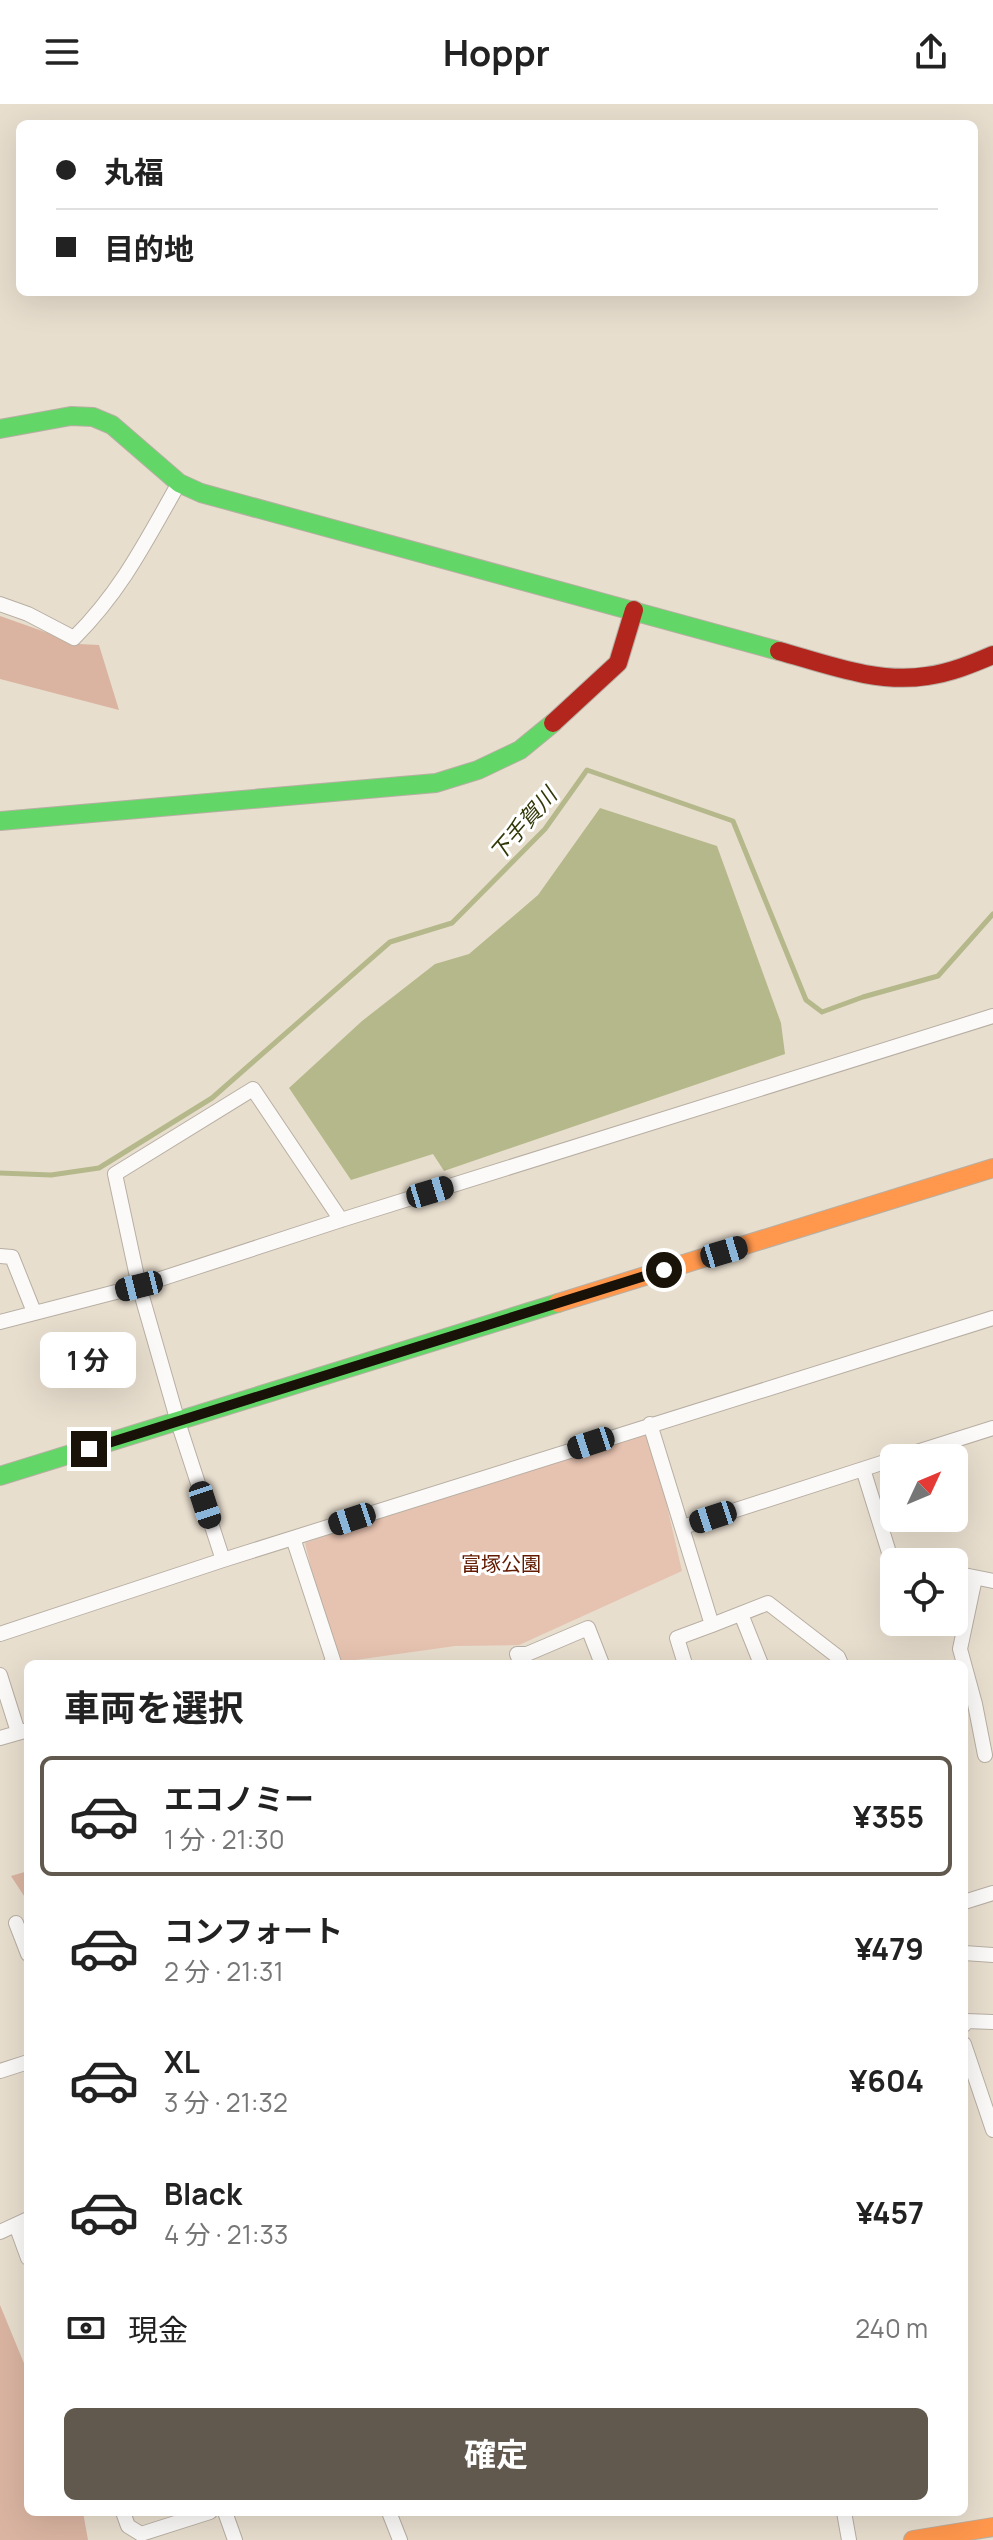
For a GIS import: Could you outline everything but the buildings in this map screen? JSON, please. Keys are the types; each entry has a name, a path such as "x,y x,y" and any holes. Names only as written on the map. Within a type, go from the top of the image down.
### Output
{"street":[{"path":"0,429 71,416 93,417 112,425 179,483 201,493 884,678 938,676 993,655"},
{"path":"0,604 28,614 74,638 102,611 120,586 179,483"},
{"path":"0,821 436,783 478,770 520,750 603,679 618,663 634,610"},
{"path":"0,1322 139,1286 993,1016"},
{"path":"223,1560 178,1422 139,1286 115,1174 253,1089 341,1220"},
{"path":"0,1476 993,1168"},
{"path":"0,1256 12,1257 34,1312"},
{"path":"0,1634 650,1424 993,1318"},
{"path":"650,1424 712,1625"},
{"path":"943,1444 993,1428"},
{"path":"683,1527 880,1464"},
{"path":"863,1469 888,1548"},
{"path":"293,1538 333,1660"},
{"path":"968,1576 993,1581"},
{"path":"962,1660 960,1649 975,1578"},
{"path":"684,1660 677,1638 768,1603 839,1660"},
{"path":"741,1614 759,1660"},
{"path":"519,1660 517,1654 527,1654 588,1628 600,1660"},
{"path":"0,1675 23,1731 0,1738"},
{"path":"968,1692 985,1755"},
{"path":"968,1901 993,1893"},
{"path":"16,1923 24,1944"},
{"path":"968,1953 993,1955"},
{"path":"968,2021 993,2022"},
{"path":"968,2056 993,2130"},
{"path":"0,2071 24,2063"},
{"path":"0,2232 22,2222"},
{"path":"124,2516 128,2526 141,2534 197,2516"},
{"path":"226,2516 235,2540"},
{"path":"391,2516 400,2540"},
{"path":"845,2516 849,2540"},
{"path":"913,2540 993,2527"}],"green space":[{"name":"富塚公園","path":"649,1428 682,1571 519,1645 455,1646 355,1660 333,1660 305,1543"}],"shaded area":[{"path":"0,616 79,644 99,645 119,710 0,679"},
{"path":"600,808 717,846 781,1023 785,1054 444,1171 433,1154 351,1180 289,1088 362,1021 435,964 469,954 538,895"},
{"path":"24,1872 24,1896 11,1876"},
{"path":"0,2305 24,2363 24,2516 84,2516 88,2540 0,2540"}],"waterway":[{"name":"下手賀川","path":"0,1173 51,1175 99,1168 212,1098 390,942 452,923 545,829 587,770 733,821 806,1000 822,1012 938,976 993,914"}],"traffic: fast":[{"path":"0,429 71,416 93,417 112,425 179,483 201,493 779,651"},
{"path":"0,821 436,783 478,770 520,750 553,723"},
{"path":"0,1476 558,1303"}],"traffic: slow":[{"path":"558,1303 993,1168"},
{"path":"913,2540 993,2527"}],"traffic: jam":[{"path":"553,723 618,663 634,610"},
{"path":"779,651 871,675 908,678 944,673 993,655"}],"route":[{"path":"89,1449 664,1270"}]}
